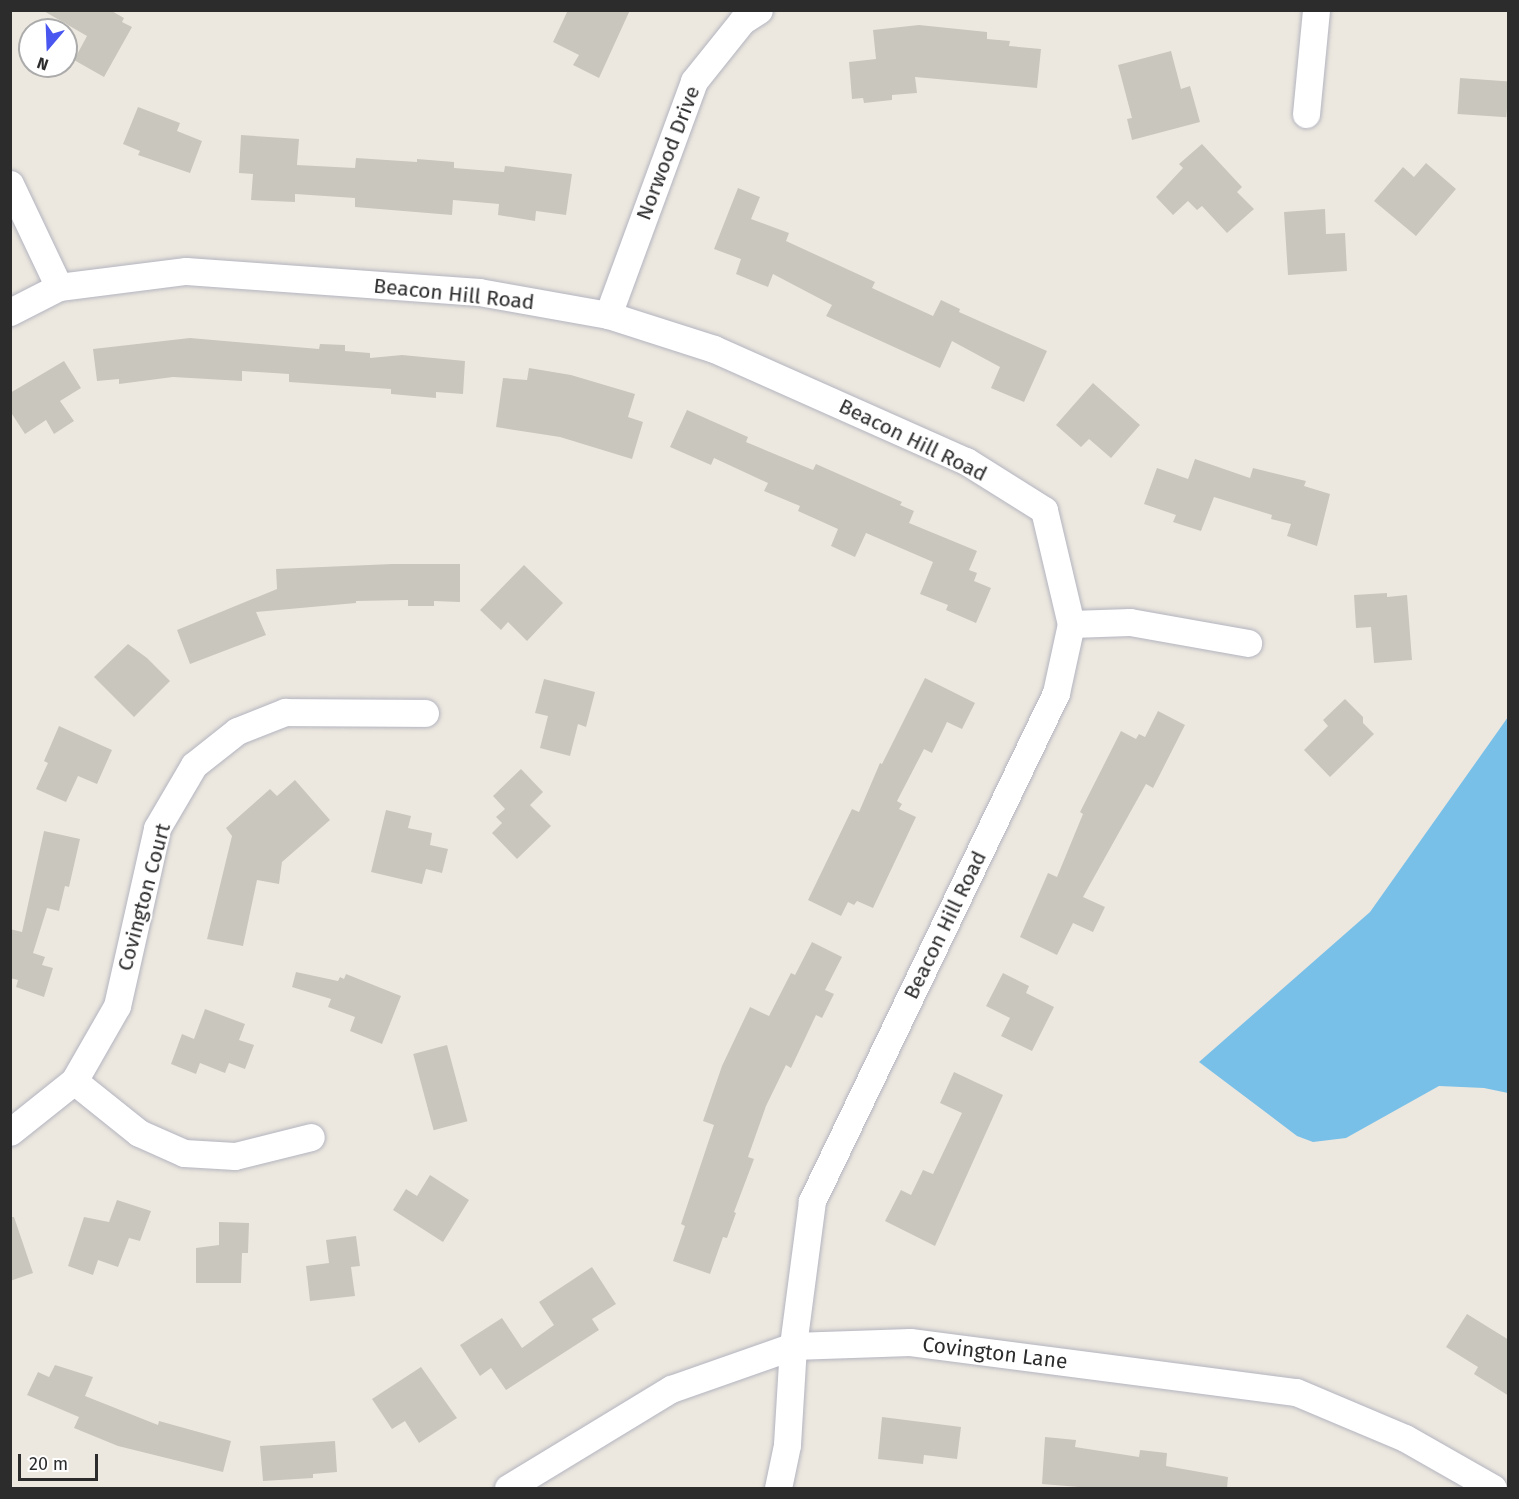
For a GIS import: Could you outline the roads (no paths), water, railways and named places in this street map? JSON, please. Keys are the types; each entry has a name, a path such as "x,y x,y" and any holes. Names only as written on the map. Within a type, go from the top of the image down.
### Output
{"street":[{"name":"Norwood Drive","path":"608,315 694,81 742,21 759,10"},
{"path":"1306,114 1316,10"},
{"path":"10,184 59,287"},
{"name":"Beacon Hill Road","path":"10,312 59,287 186,271 479,292 608,315 714,349 966,460 1044,510 1071,624 1056,693 812,1201 793,1346 787,1445 778,1488"},
{"path":"1071,624 1130,622 1248,643"},
{"name":"Covington Court","path":"10,1132 74,1081 117,1006 157,828 194,765 237,731 285,712 425,713"},
{"path":"74,1081 139,1133 184,1153 235,1156 311,1137"},
{"name":"Covington Lane","path":"508,1488 671,1389 793,1346 910,1342 1296,1392 1405,1438 1493,1488"}],"water":[{"path":"1508,717 1508,1093 1484,1088 1439,1086 1346,1138 1313,1142 1297,1136 1199,1062 1370,912"}]}
